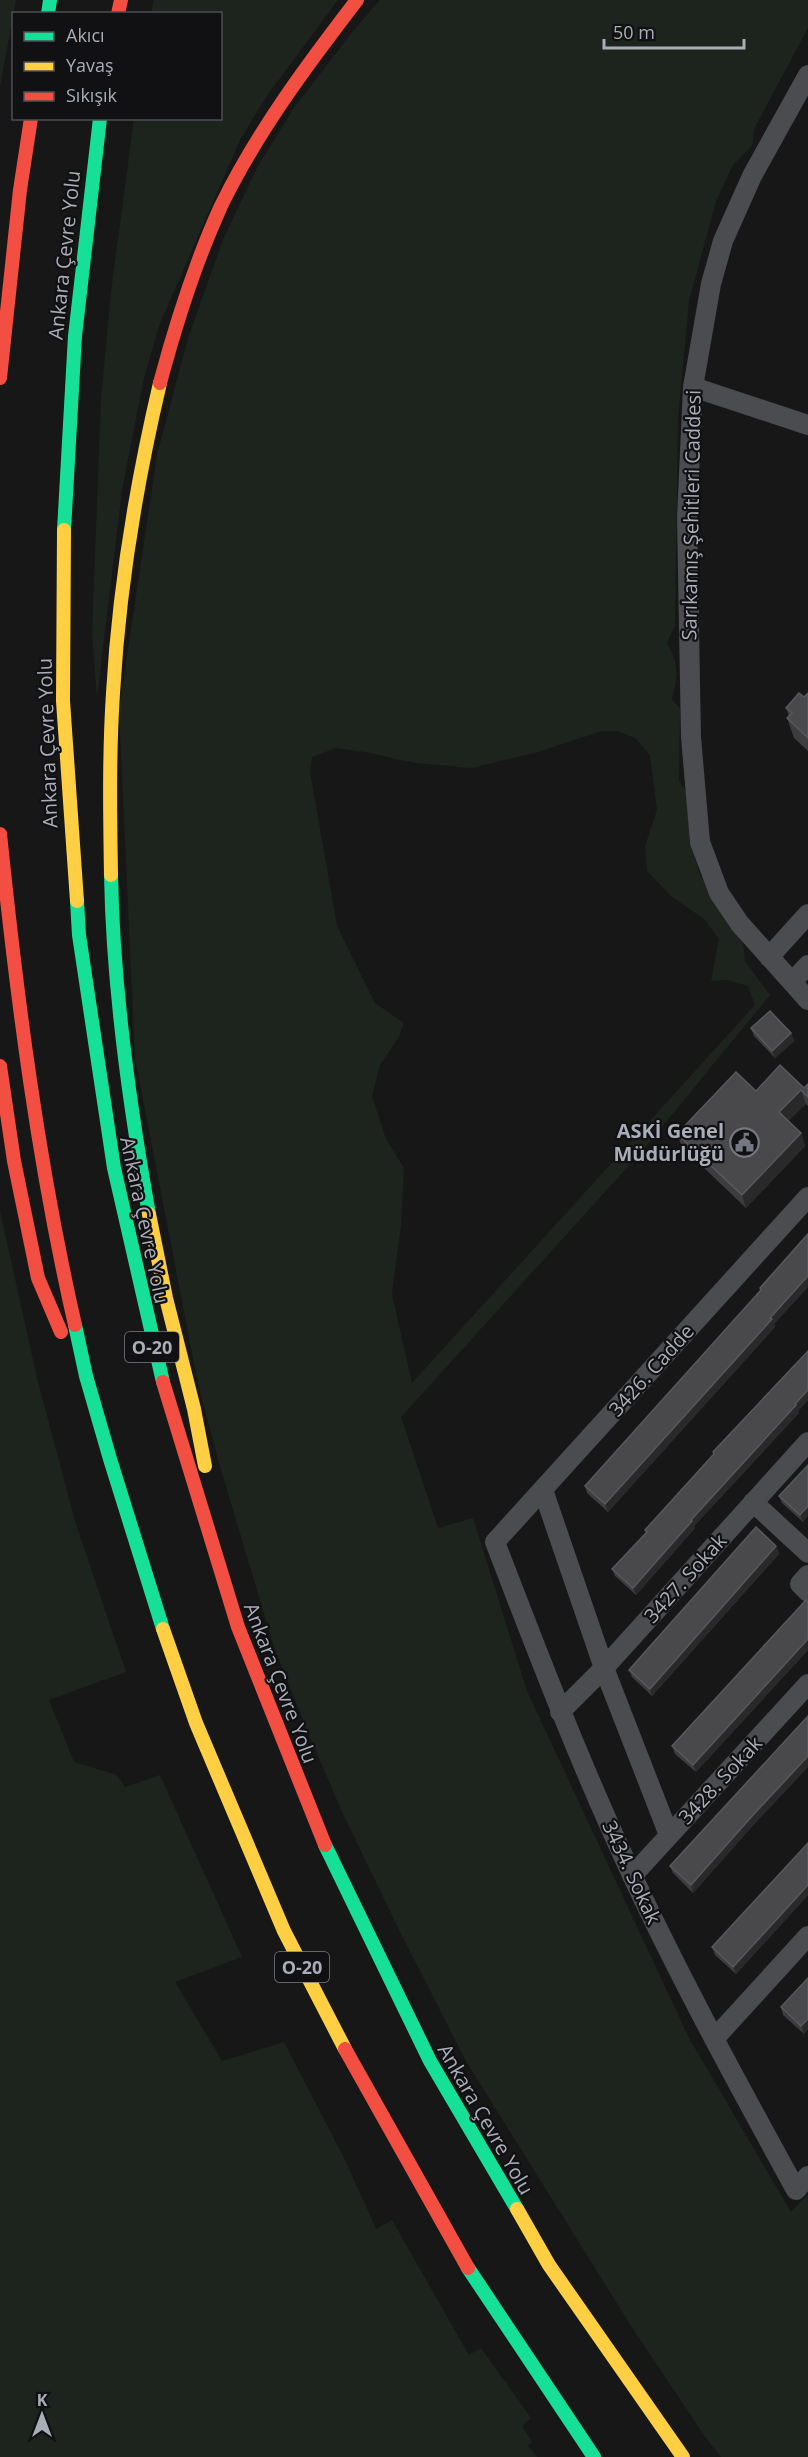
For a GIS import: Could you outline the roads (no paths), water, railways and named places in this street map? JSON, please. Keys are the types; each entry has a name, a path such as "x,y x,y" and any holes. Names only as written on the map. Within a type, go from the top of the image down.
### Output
{"highway":[{"path":"218,1569 201,1437 169,1310 142,1174 128,1081 115,952 109,835 112,706 123,578 144,451 164,366 190,280 223,204 273,114 357,0"},
{"path":"0,378 20,190 31,120"},
{"name":"Ankara Çevre Yolu","path":"100,120 80,276 66,452 63,703 70,834 81,952 114,1170 151,1342 218,1569 266,1705 343,1886 420,2043 527,2232 683,2457"},
{"name":"O-20","path":"0,834 12,954 33,1110 69,1300 86,1376 158,1616 195,1723 284,1931 355,2068 465,2264 594,2457"},
{"path":"0,1066 14,1161 38,1278 103,1433"}],"street":[{"name":"Sarıkamış Şehitleri Caddesi","path":"808,75 752,176 723,241 711,284 693,387 687,517 687,617 691,737 700,842 719,893 740,924 808,1000"},
{"path":"693,387 808,425"},
{"path":"769,957 808,914"},
{"path":"792,982 808,965"},
{"name":"3426. Cadde","path":"495,1542 808,1197"},
{"name":"3427. Sokak","path":"560,1712 604,1668 808,1442"},
{"path":"543,1490 604,1668 669,1835"},
{"path":"753,1502 808,1553"},
{"name":"3434. Sokak","path":"495,1542 560,1712 632,1875 714,2039 802,2183"},
{"path":"808,1575 800,1584 808,1592"},
{"name":"3428. Sokak","path":"632,1875 808,1684"},
{"path":"714,2039 808,1936"}],"place":[{"name":"ASKİ Genel Müdürlüğü","path":"745,1142"}]}
